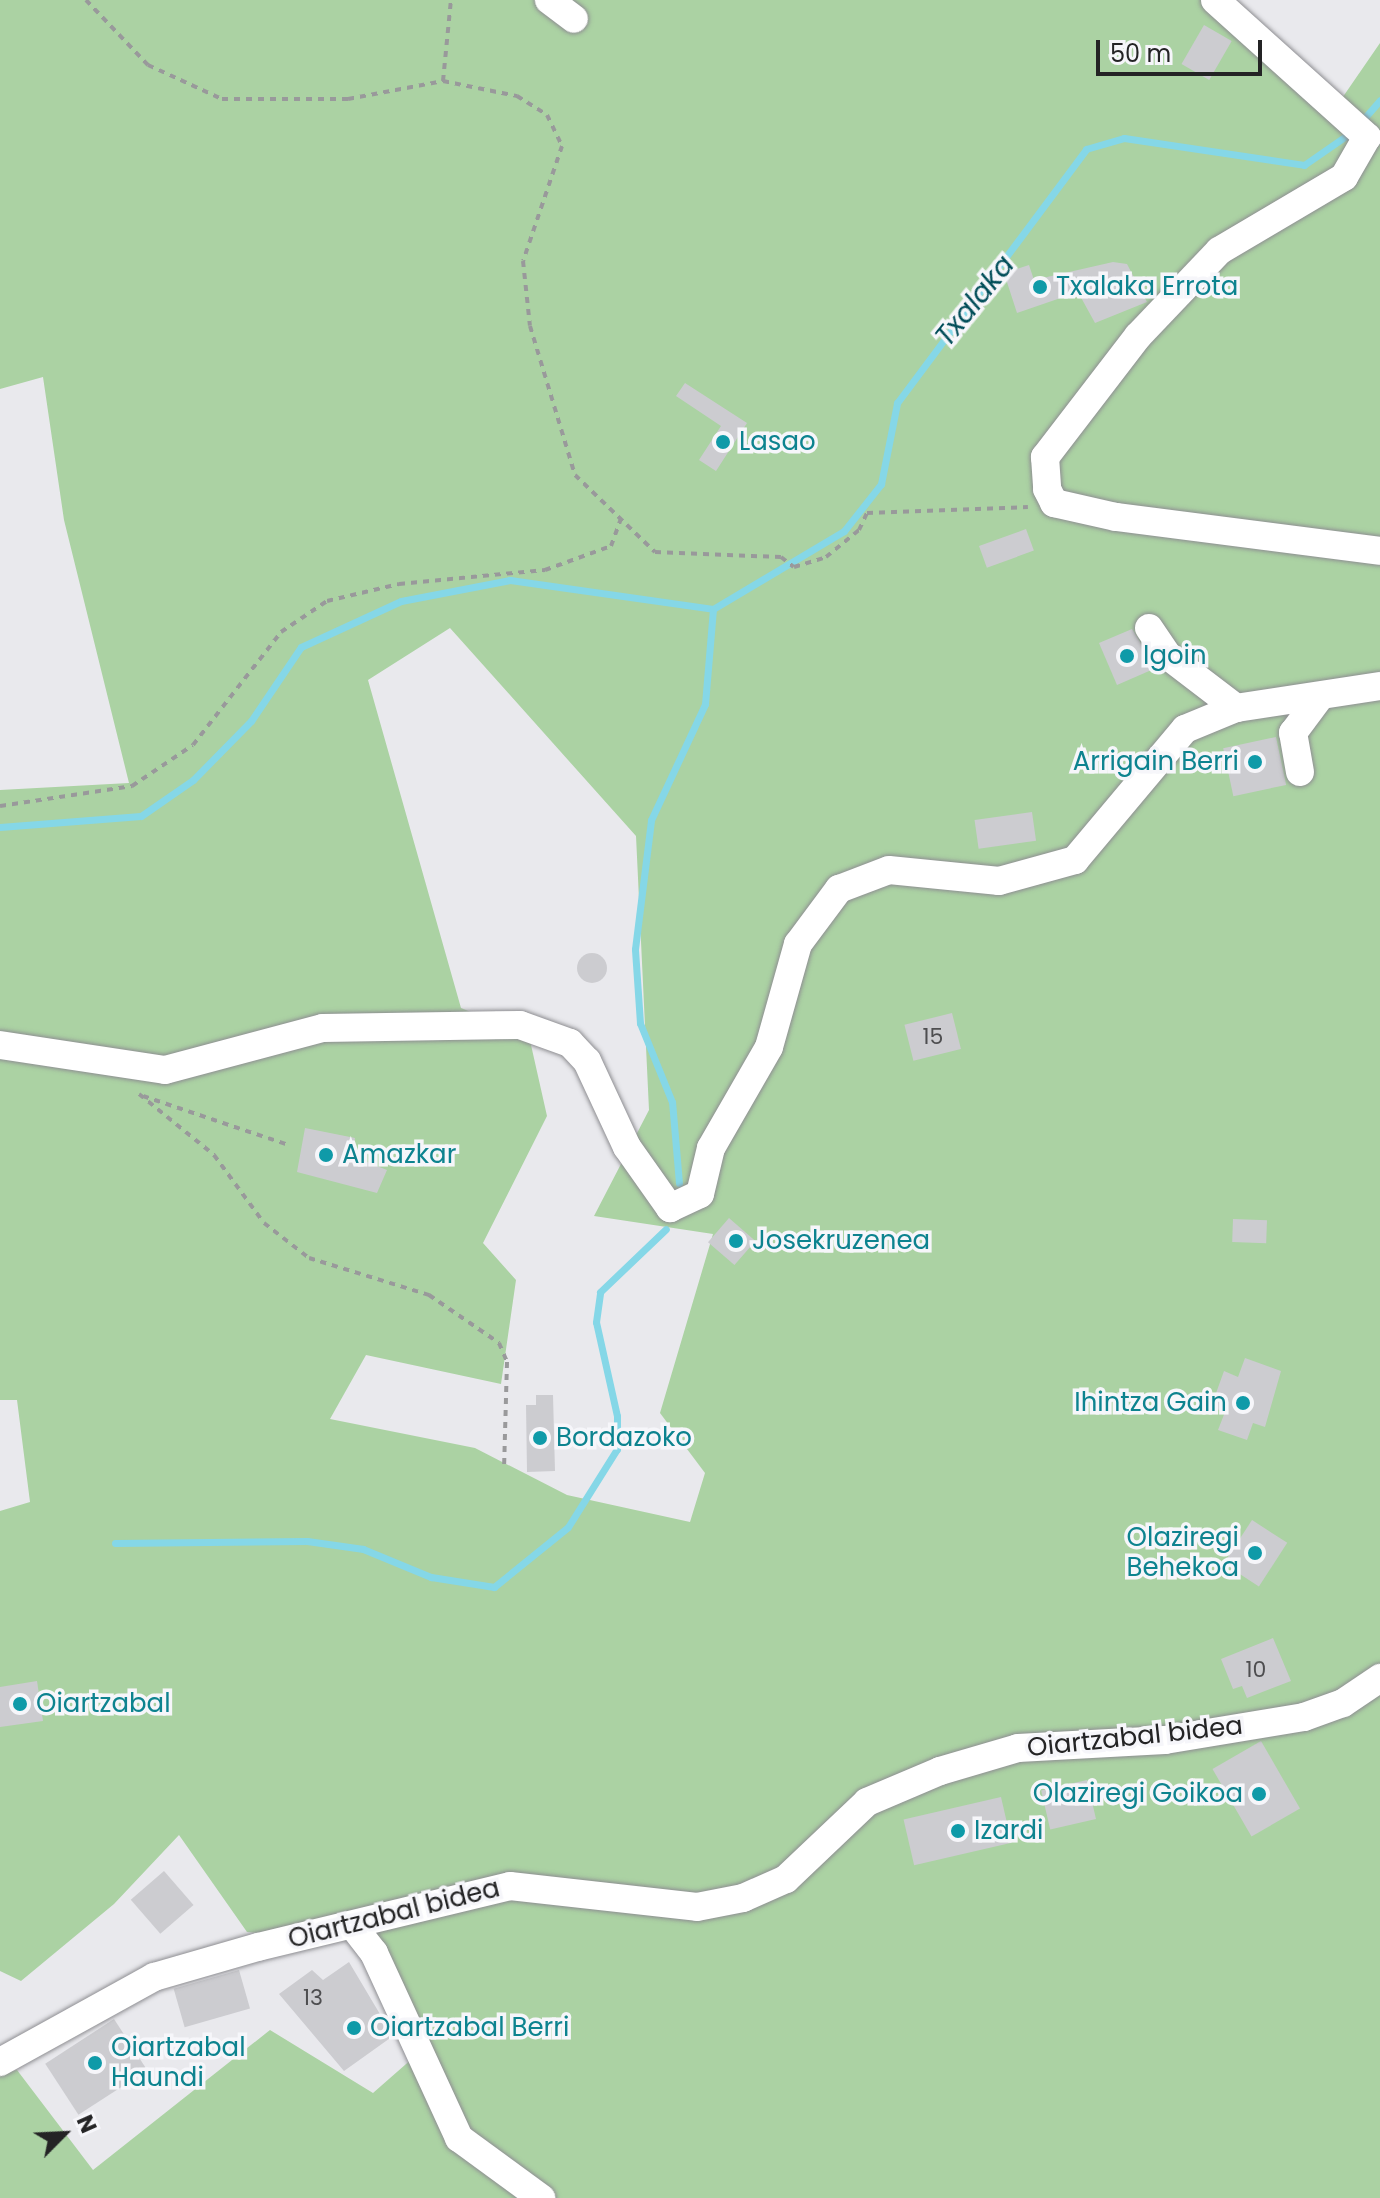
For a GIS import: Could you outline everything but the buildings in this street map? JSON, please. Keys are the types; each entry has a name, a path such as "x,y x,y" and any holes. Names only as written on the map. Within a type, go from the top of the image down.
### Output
{"street":[{"path":"549,0 574,19"},
{"path":"1215,0 1364,127 1344,177 1219,251 1138,336 1045,457 1047,489 1054,503 1067,506 1380,551"},
{"path":"1149,628 1168,656 1236,708"},
{"path":"0,1045 110,1066 165,1070 221,1060 323,1028 520,1025 570,1043 587,1061 627,1147 670,1208 700,1194 711,1148 769,1047 798,944 839,889 889,870 999,881 1075,860 1185,729 1236,708 1319,698 1380,686"},
{"path":"1300,772 1293,733 1319,698"},
{"name":"Oiartzabal bidea","path":"0,2062 154,1977 510,1886 697,1907 743,1898 786,1879 867,1802 940,1771 1018,1748 1165,1740 1304,1717 1343,1703 1380,1678"},
{"path":"353,1926 384,1973 459,2138 541,2198"}],"path":[{"path":"86,0 148,65 222,99 348,99 443,81 517,96 547,115 562,146 529,236 523,290 565,452 575,475 655,552 789,560 794,567 826,557 859,530 867,513 1067,506"},
{"path":"443,81 451,0"},
{"path":"0,806 132,786 193,745 281,632 327,601 399,584 545,570 611,546 621,519"},
{"path":"110,1066 114,1084 286,1144"},
{"path":"139,1094 214,1155 264,1223 309,1258 429,1295 499,1343 507,1362 504,1467"}],"green space":[{"path":"0,0 1226,0 1338,104 1380,43 1380,2198 0,2198 0,2073 17,2070 93,2170 270,2030 373,2093 422,2050 374,1943 247,1932 179,1835 114,1904 21,1981 0,1971 0,1511 30,1502 17,1400 0,1400 0,790 129,783 64,520 43,377 0,389","holes":["450,628 636,836 649,1110 594,1216 713,1234 660,1413 705,1473 690,1522 567,1495 475,1448 330,1419 366,1355 501,1384 516,1280 483,1243 547,1116 529,1036 461,1008 368,680"]}],"waterway":[{"name":"Txalaka","path":"1361,122 1380,100"},
{"name":"Txalaka","path":"0,827 141,816 193,780 251,721 301,647 401,601 510,580 713,609 844,531 881,484 897,403 1086,149 1124,138 1304,165 1353,131"},
{"path":"679,1183 672,1102 640,1023 635,949 651,820 705,704 713,609"},
{"path":"115,1543 307,1541 363,1549 431,1577 494,1587 568,1527 617,1449 617,1416 596,1322 600,1292 666,1229"}],"place":[{"name":"Txalaka Errota","path":"1040,287"},
{"name":"Lasao","path":"723,442"},
{"name":"Igoin","path":"1127,656"},
{"name":"Arrigain Berri","path":"1255,762"},
{"name":"Amazkar","path":"326,1155"},
{"name":"Josekruzenea","path":"736,1241"},
{"name":"Ihintza Gain","path":"1243,1403"},
{"name":"Bordazoko","path":"540,1438"},
{"name":"Olaziregi Behekoa","path":"1255,1553"},
{"name":"Oiartzabal","path":"20,1704"},
{"name":"Olaziregi Goikoa","path":"1259,1794"},
{"name":"Izardi","path":"958,1831"},
{"name":"Oiartzabal Berri","path":"354,2028"},
{"name":"Oiartzabal Haundi","path":"95,2063"}]}
